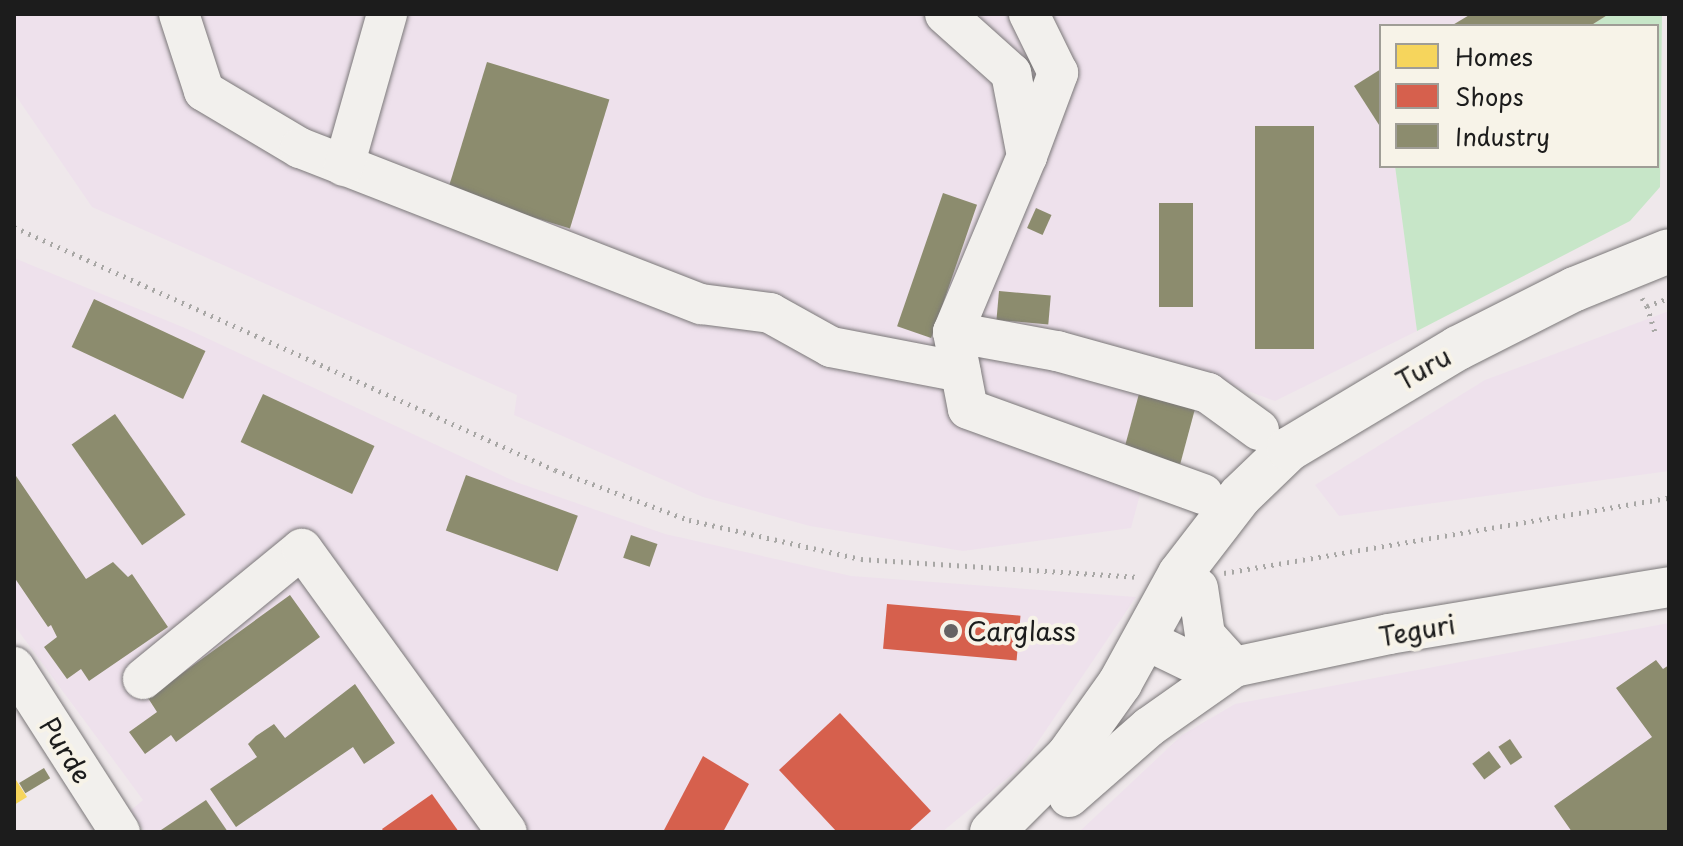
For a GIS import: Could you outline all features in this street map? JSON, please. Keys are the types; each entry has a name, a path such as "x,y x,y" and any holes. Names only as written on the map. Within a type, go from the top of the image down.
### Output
{"main road":[{"name":"Turu","path":"1032,832 1069,797 1158,646 1192,581 1208,514 1240,496 1289,449 1458,348 1575,289 1669,251"},
{"name":"Turu","path":"992,832 1059,767 1158,646"}],"street":[{"path":"179,14 204,91 300,148 701,304 770,313 831,347 961,372"},
{"path":"344,166 387,14"},
{"path":"945,14 1011,73 1027,156"},
{"path":"1029,14 1058,73 1027,156 953,332 968,409 1208,514"},
{"path":"953,332 1057,351 1208,393 1259,430"},
{"path":"143,679 302,549 507,832"},
{"path":"1069,797 1149,727 1234,667 1205,635 1192,581"},
{"name":"Teguri","path":"1158,646 1206,669 1234,667 1389,634 1669,587"},
{"name":"Purde","path":"14,667 120,832"}],"path":[{"path":"14,227 555,470 689,520 861,559 1026,573 1192,581 1669,498"},
{"path":"1639,294 1647,306 1655,332"},
{"path":"1647,306 1669,298"}],"shaded area":[{"path":"14,14 1609,14 1593,24 1379,24 1379,168 1395,168 1417,331 1275,401 1175,364 1131,528 963,551 810,526 703,497 514,415 517,395 92,207 14,93"},
{"path":"14,258 185,328 516,482 665,534 851,576 1136,597 1021,767 942,832 145,832 130,811 143,800 14,625"},
{"path":"1669,311 1669,471 1339,516 1315,485 1485,380"},
{"path":"1669,623 1669,832 1079,832 1182,735 1235,704"}],"green space":[{"path":"1609,14 1662,14 1660,187 1630,221 1417,331 1395,168 1659,168 1659,24 1593,24"}],"building: Homes":[{"path":"14,777 27,797 14,805"}],"building: Shops":[{"name":"Carglass","path":"887,604 1020,616 1017,661 883,649"},
{"path":"840,713 931,811 908,832 837,832 779,770"},
{"path":"703,756 749,784 723,832 663,832"},
{"path":"432,794 459,832 384,832 382,829"}],"building: Industry":[{"path":"1471,14 1609,14 1593,24 1454,24"},
{"path":"487,62 609,99 570,229 448,191"},
{"path":"1379,70 1379,125 1354,86"},
{"path":"1255,126 1314,126 1314,349 1255,349"},
{"path":"943,193 977,205 931,338 897,326"},
{"path":"1159,203 1193,203 1193,307 1159,307"},
{"path":"1036,208 1052,215 1043,235 1027,228"},
{"path":"999,291 1051,296 1048,324 996,320"},
{"path":"94,299 205,351 183,399 72,347"},
{"path":"1140,390 1196,405 1180,464 1124,449"},
{"path":"263,394 374,446 352,494 241,442"},
{"path":"115,414 186,515 142,545 72,444"},
{"path":"14,473 86,579 113,562 128,577 132,574 168,627 89,681 81,669 67,679 44,647 57,637 51,625 48,627 14,577"},
{"path":"466,475 578,516 558,571 446,530"},
{"path":"631,535 657,544 650,567 623,558"},
{"path":"290,595 320,637 176,742 171,735 145,754 129,732 157,712 148,698"},
{"path":"1656,660 1663,669 1669,665 1669,832 1572,832 1554,806 1652,737 1616,688"},
{"path":"355,684 395,743 364,764 353,747 236,827 210,789 257,757 248,744 256,736 274,724 285,738"},
{"path":"1510,739 1522,757 1511,765 1498,747"},
{"path":"1489,751 1501,767 1484,780 1472,764"},
{"path":"44,768 50,778 25,793 19,783"},
{"path":"206,800 228,832 158,832"}],"place":[{"name":"Carglass","path":"951,631"}]}
